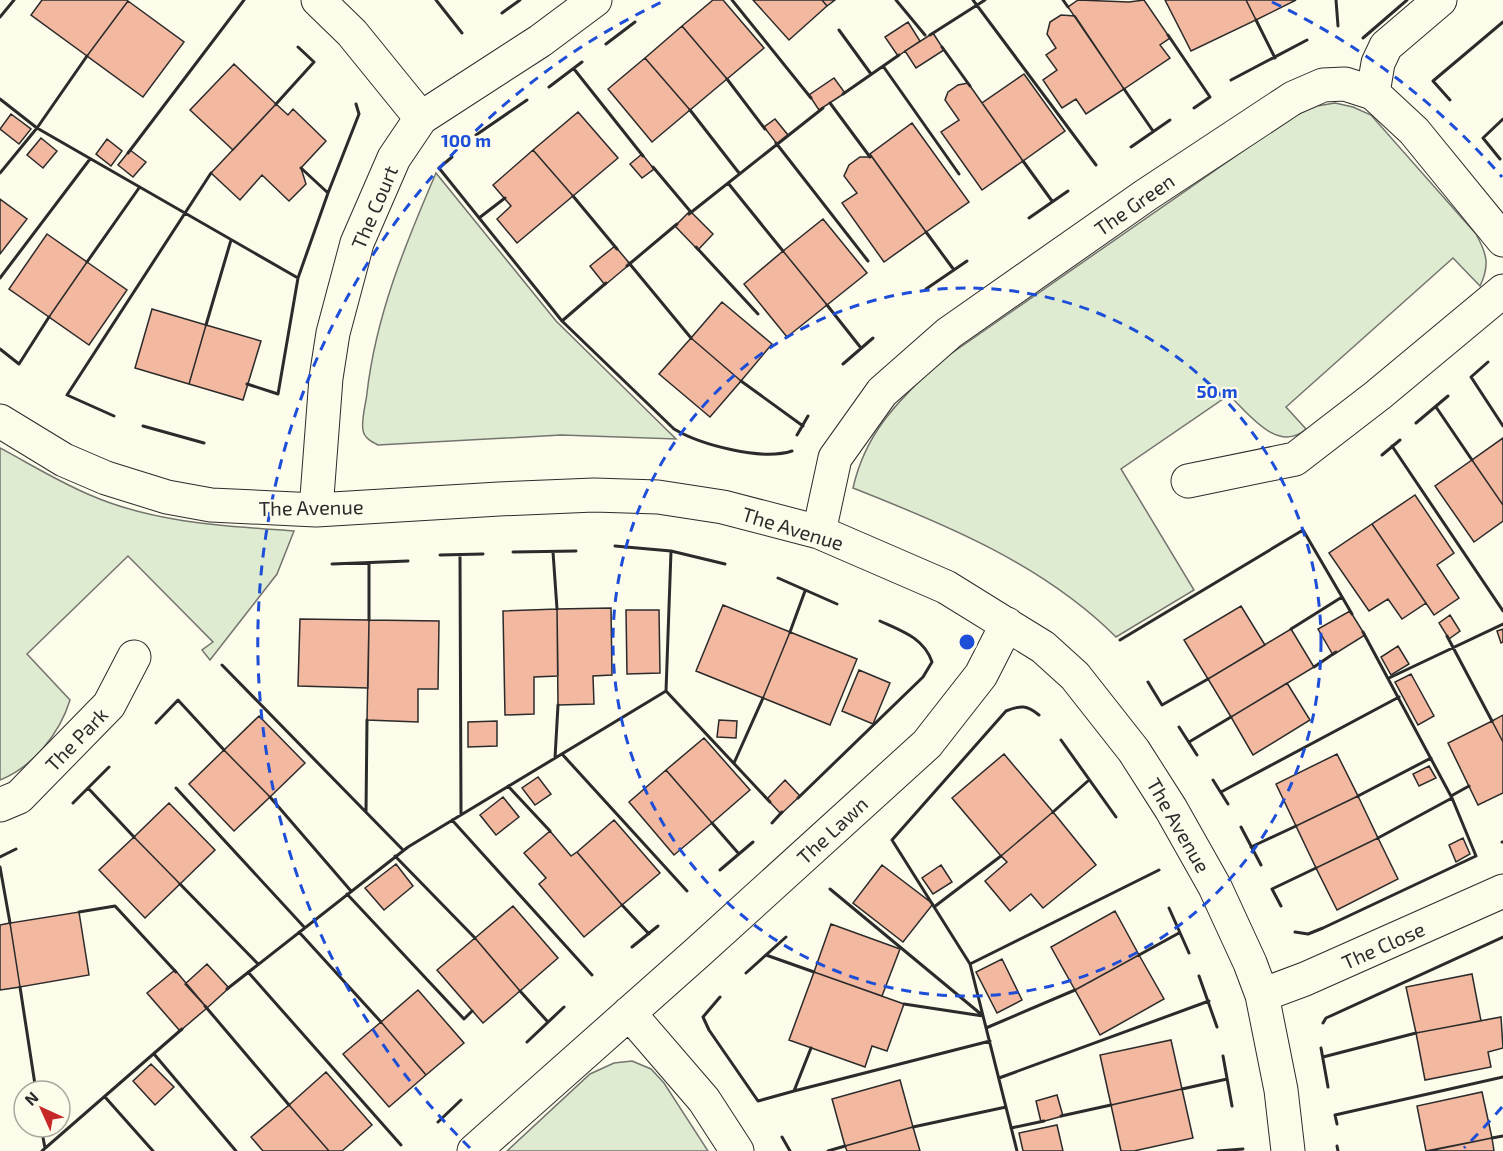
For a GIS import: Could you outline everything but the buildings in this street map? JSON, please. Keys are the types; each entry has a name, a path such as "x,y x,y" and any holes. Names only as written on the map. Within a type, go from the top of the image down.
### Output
{"street":[{"path":"318,0 352,33 422,118"},
{"name":"The Court","path":"316,510 326,378 345,287 357,243 394,158 422,118 540,41 595,0"},
{"path":"1373,93 1378,63 1386,46 1440,0"},
{"name":"The Green","path":"819,532 835,458 882,392 949,333 1146,195 1293,98 1323,85 1345,84 1373,93 1414,131 1503,240"},
{"path":"1188,481 1295,459 1378,395 1503,291"},
{"name":"The Avenue","path":"0,421 64,460 106,478 167,497 211,505 316,510 594,495 658,497 723,507 819,532 946,587 1043,647 1075,676 1134,751 1176,817 1215,887 1262,994 1281,1090 1288,1151"},
{"name":"The Lawn","path":"474,1151 927,744 981,675 1006,624"},
{"name":"The Park","path":"0,804 19,797 109,705 134,657"},
{"name":"The Close","path":"1262,994 1305,979 1503,891"},
{"path":"629,1013 704,1100 737,1151"}],"green space":[{"path":"1335,103 1353,107 1371,115 1476,234 1485,254 1485,272 1480,286 1453,258 1286,407 1306,429 1295,435 1285,437 1264,428 1229,395 1121,469 1194,590 1116,637 1088,611 1058,589 993,549 959,532 853,488 866,450 885,419 939,362 1292,117 1317,106"},
{"path":"436,173 556,321 676,439 561,435 378,445 367,437 363,430 363,416 377,336 393,281"},
{"path":"0,448 78,490 139,512 190,522 294,531 277,574 210,660 202,650 213,642 128,556 27,654 70,700 59,725 44,748 23,767 0,780"},
{"path":"632,1061 651,1069 664,1083 708,1151 507,1151 590,1074 614,1063"}],"wall":[{"path":"0,17 14,0"},
{"path":"128,153 244,0"},
{"path":"436,0 462,33"},
{"path":"502,13 520,0"},
{"path":"732,0 811,98"},
{"path":"896,0 925,35"},
{"path":"973,0 1096,165"},
{"path":"930,35 985,0"},
{"path":"1063,0 1068,7"},
{"path":"1336,0 1338,26"},
{"path":"1363,38 1407,0"},
{"path":"1256,20 1275,58"},
{"path":"606,44 635,22"},
{"path":"1450,100 1433,81 1503,22"},
{"path":"839,30 871,74"},
{"path":"1168,35 1210,97 1194,108"},
{"path":"1231,80 1307,40"},
{"path":"276,104 314,62 298,47"},
{"path":"942,47 970,86"},
{"path":"843,94 899,55"},
{"path":"0,173 37,128 87,56"},
{"path":"549,87 582,62"},
{"path":"883,66 959,174"},
{"path":"574,69 643,156"},
{"path":"727,79 765,129"},
{"path":"1124,89 1153,131"},
{"path":"0,99 37,128 298,278 278,394 247,384"},
{"path":"476,135 527,100"},
{"path":"830,103 870,157"},
{"path":"328,193 359,114 356,104"},
{"path":"689,214 823,108"},
{"path":"690,110 739,173"},
{"path":"1500,159 1483,138 1503,119"},
{"path":"1131,147 1170,120"},
{"path":"776,143 868,261"},
{"path":"452,157 439,168 562,321 606,283"},
{"path":"0,278 90,159"},
{"path":"1023,161 1052,201"},
{"path":"653,167 690,211"},
{"path":"298,278 328,193 301,168"},
{"path":"114,416 67,395 211,173"},
{"path":"728,183 783,251"},
{"path":"87,262 139,188"},
{"path":"1029,218 1068,191"},
{"path":"573,196 617,249"},
{"path":"479,218 505,198"},
{"path":"627,266 677,224"},
{"path":"926,232 954,270"},
{"path":"206,325 231,240"},
{"path":"696,247 758,314"},
{"path":"926,289 967,261"},
{"path":"629,263 691,338"},
{"path":"827,305 861,348"},
{"path":"0,349 19,364 49,317"},
{"path":"562,321 674,429 700,441 732,450 765,454 792,451"},
{"path":"843,364 873,338"},
{"path":"1488,362 1471,377 1503,426"},
{"path":"741,381 803,426"},
{"path":"1416,423 1448,396"},
{"path":"1436,407 1472,460"},
{"path":"797,435 808,416"},
{"path":"143,426 204,443"},
{"path":"1382,455 1400,440"},
{"path":"1392,446 1503,611"},
{"path":"1120,640 1303,530 1352,614"},
{"path":"615,546 671,551 725,564"},
{"path":"513,552 576,551"},
{"path":"666,691 671,551"},
{"path":"553,552 557,609"},
{"path":"440,555 483,554"},
{"path":"460,555 461,815"},
{"path":"332,564 408,561"},
{"path":"369,563 369,620"},
{"path":"778,578 837,604"},
{"path":"790,632 805,591"},
{"path":"1291,629 1342,597"},
{"path":"798,798 923,677 932,662 918,641 880,621"},
{"path":"1389,678 1503,624"},
{"path":"1295,932 1308,934 1323,928 1476,856 1452,798 1363,632"},
{"path":"1447,636 1492,721"},
{"path":"1314,667 1336,652"},
{"path":"222,665 403,850"},
{"path":"1148,682 1162,705 1208,679"},
{"path":"227,989 408,847 666,691 770,802"},
{"path":"1221,792 1399,697"},
{"path":"734,763 763,698"},
{"path":"156,723 178,700 224,750"},
{"path":"555,758 558,705"},
{"path":"1017,1151 970,964 892,840 1006,711 1024,707 1039,715"},
{"path":"1189,742 1231,717"},
{"path":"366,812 367,720"},
{"path":"1179,727 1197,755"},
{"path":"1061,740 1116,817"},
{"path":"562,754 687,891"},
{"path":"1358,796 1431,758"},
{"path":"73,803 109,767"},
{"path":"1053,812 1089,780"},
{"path":"1213,780 1228,804"},
{"path":"508,786 550,831"},
{"path":"1451,796 1469,786"},
{"path":"88,788 134,837"},
{"path":"176,788 305,928"},
{"path":"270,797 351,891"},
{"path":"1378,838 1452,798"},
{"path":"772,823 782,812"},
{"path":"452,820 592,975"},
{"path":"712,823 739,854"},
{"path":"1251,847 1296,826"},
{"path":"1241,827 1261,865"},
{"path":"720,870 753,842"},
{"path":"0,857 16,849"},
{"path":"395,856 475,938"},
{"path":"934,907 1001,856"},
{"path":"0,867 10,923"},
{"path":"1281,906 1272,889 1316,868"},
{"path":"970,964 1159,870"},
{"path":"180,884 258,964"},
{"path":"830,889 982,1015"},
{"path":"347,894 464,1019 472,1011"},
{"path":"622,905 649,934"},
{"path":"79,912 115,906 176,972"},
{"path":"1169,908 1189,953"},
{"path":"632,947 658,926"},
{"path":"299,932 381,1022"},
{"path":"1139,955 1179,933"},
{"path":"746,973 786,937"},
{"path":"1323,1023 1326,1018 1503,937"},
{"path":"766,955 814,972"},
{"path":"248,972 401,1145"},
{"path":"1199,976 1217,1027"},
{"path":"20,987 34,1079"},
{"path":"986,1028 1075,990"},
{"path":"520,991 548,1022"},
{"path":"720,997 703,1017 709,1030 758,1101 794,1091 811,1048"},
{"path":"999,1078 1209,1001"},
{"path":"904,1004 983,1016"},
{"path":"205,1006 289,1105"},
{"path":"527,1042 564,1007"},
{"path":"42,1151 182,1029"},
{"path":"1323,1057 1416,1033"},
{"path":"794,1091 990,1041"},
{"path":"1321,1048 1328,1087"},
{"path":"154,1054 236,1151"},
{"path":"1223,1056 1232,1106"},
{"path":"1337,1124 1335,1115 1503,1077"},
{"path":"1182,1089 1227,1079"},
{"path":"105,1097 153,1151"},
{"path":"438,1122 461,1100"},
{"path":"1061,1116 1111,1105"},
{"path":"913,1127 1006,1107"},
{"path":"1011,1128 1044,1121"},
{"path":"1492,1138 1503,1136"},
{"path":"782,1137 790,1151"},
{"path":"43,1139 45,1148"},
{"path":"828,1151 845,1146"},
{"path":"1337,1146 1338,1151"},
{"path":"1218,1151 1243,1149"}]}
